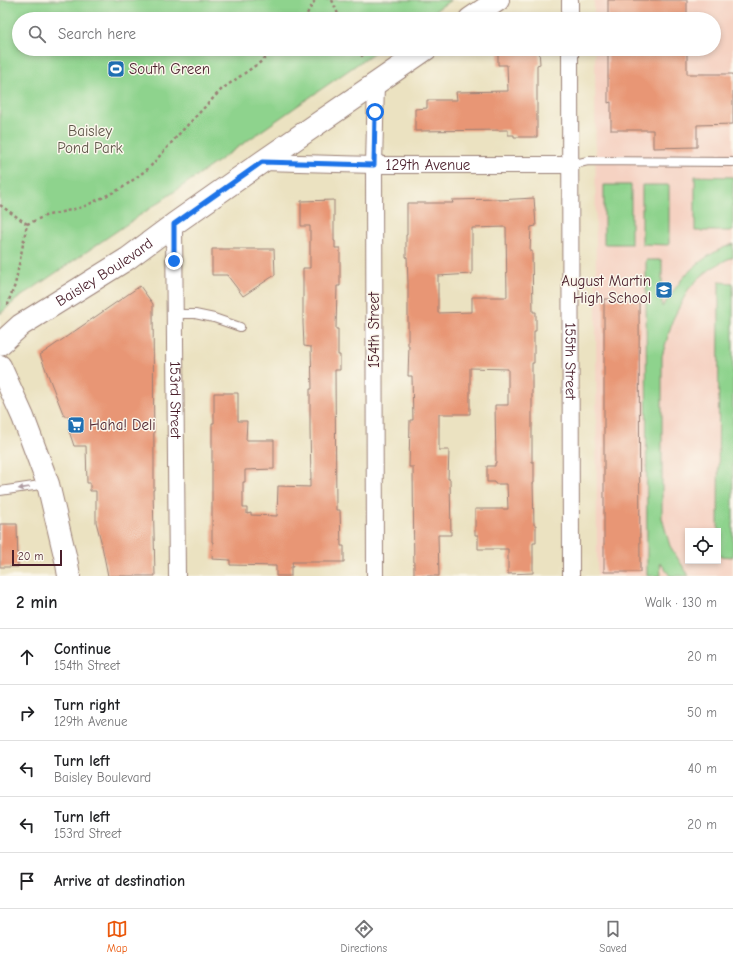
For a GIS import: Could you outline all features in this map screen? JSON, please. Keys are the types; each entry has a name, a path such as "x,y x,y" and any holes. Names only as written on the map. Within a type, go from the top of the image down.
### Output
{"main road":[{"path":"480,12 498,0"},
{"name":"Baisley Boulevard","path":"0,344 21,325 127,259 262,162 416,56"},
{"path":"0,366 23,417 48,484 69,576"}],"street":[{"path":"570,0 570,12"},
{"name":"155th Street","path":"570,56 572,576"},
{"name":"154th Street","path":"375,576 374,165 376,83"},
{"name":"129th Avenue","path":"262,162 374,165 570,165"},
{"name":"153rd Street","path":"174,224 177,576"}],"lane":[{"path":"570,165 588,161 733,162"},
{"path":"175,314 195,314 214,318 240,327"},
{"path":"0,491 48,484"}],"path":[{"path":"308,12 315,0"},
{"path":"332,0 337,12"},
{"path":"27,224 45,216 83,207 122,188 149,168 222,89 267,56"},
{"path":"0,205 27,224"},
{"path":"8,305 15,285 27,224"}],"shaded area":[{"name":"August Martin High School","path":"594,0 733,0 733,576 597,576 595,56 721,56 721,12 594,12"}],"green space":[{"name":"Baisley Pond Park","path":"0,0 451,0 433,12 12,12 12,56 369,56 16,300 0,314"},
{"path":"695,176 733,177 733,231 695,231"},
{"path":"604,185 631,185 631,244 604,244"},
{"path":"642,185 669,185 669,245 642,244"},
{"path":"733,244 733,257 712,268 699,278 688,290 673,319 662,356 662,518 670,546 689,576 670,576 660,562 661,576 647,576 646,260 662,260 662,307 682,279 693,268 705,258"},
{"path":"719,282 733,283 733,557 721,556 721,528 718,528"}],"building":[{"path":"608,0 687,0 687,12 608,12"},
{"path":"498,56 539,56 540,64 537,65 537,137 514,137 514,135 508,135 508,130 415,131 415,109 427,108 427,100 457,100 456,92 508,91 507,65 498,65"},
{"path":"608,56 687,56 687,74 733,74 733,124 697,125 697,147 653,148 653,130 611,130 611,102 608,103"},
{"path":"534,198 536,226 531,227 530,251 532,251 533,312 536,312 536,331 534,331 534,363 532,363 532,462 534,462 534,525 536,525 536,543 533,543 533,573 508,574 508,549 478,549 478,535 475,535 475,509 508,509 507,484 487,482 487,466 495,466 496,463 495,405 508,405 508,369 470,368 470,414 439,414 439,450 449,450 448,479 450,479 451,535 438,535 439,576 414,576 413,467 409,467 410,420 413,420 412,376 408,376 408,283 406,257 407,203 453,203 452,200","holes":["506,227 507,297 472,297 472,312 438,313 438,276 472,274 472,228"]},
{"path":"334,200 334,241 335,248 340,248 340,286 337,286 336,329 338,329 338,355 340,355 340,370 335,370 336,510 340,510 341,546 344,546 344,562 292,562 293,567 291,567 291,576 276,576 276,566 230,565 230,560 212,559 212,423 214,423 214,393 238,393 238,421 247,421 246,440 274,440 274,469 245,470 245,482 243,482 243,508 247,508 247,514 251,513 251,515 277,516 278,486 310,487 311,480 311,347 304,346 303,323 303,268 310,268 310,226 301,226 301,201"},
{"path":"212,249 274,249 275,275 243,296 227,275 212,275"},
{"path":"140,286 153,304 153,490 155,576 108,576 96,522 96,491 90,491 90,483 87,483 86,446 74,446 69,431 69,416 64,416 40,355"},
{"path":"604,299 639,299 640,572 604,572"},
{"path":"0,524 17,524 18,567 0,567"}],"place":[{"name":"South Green","path":"116,69"},
{"name":"August Martin High School","path":"664,290"},
{"name":"Haha! Deli","path":"76,425"}],"route":[{"path":"174,261 174,224 262,162 374,165 375,112"}]}
